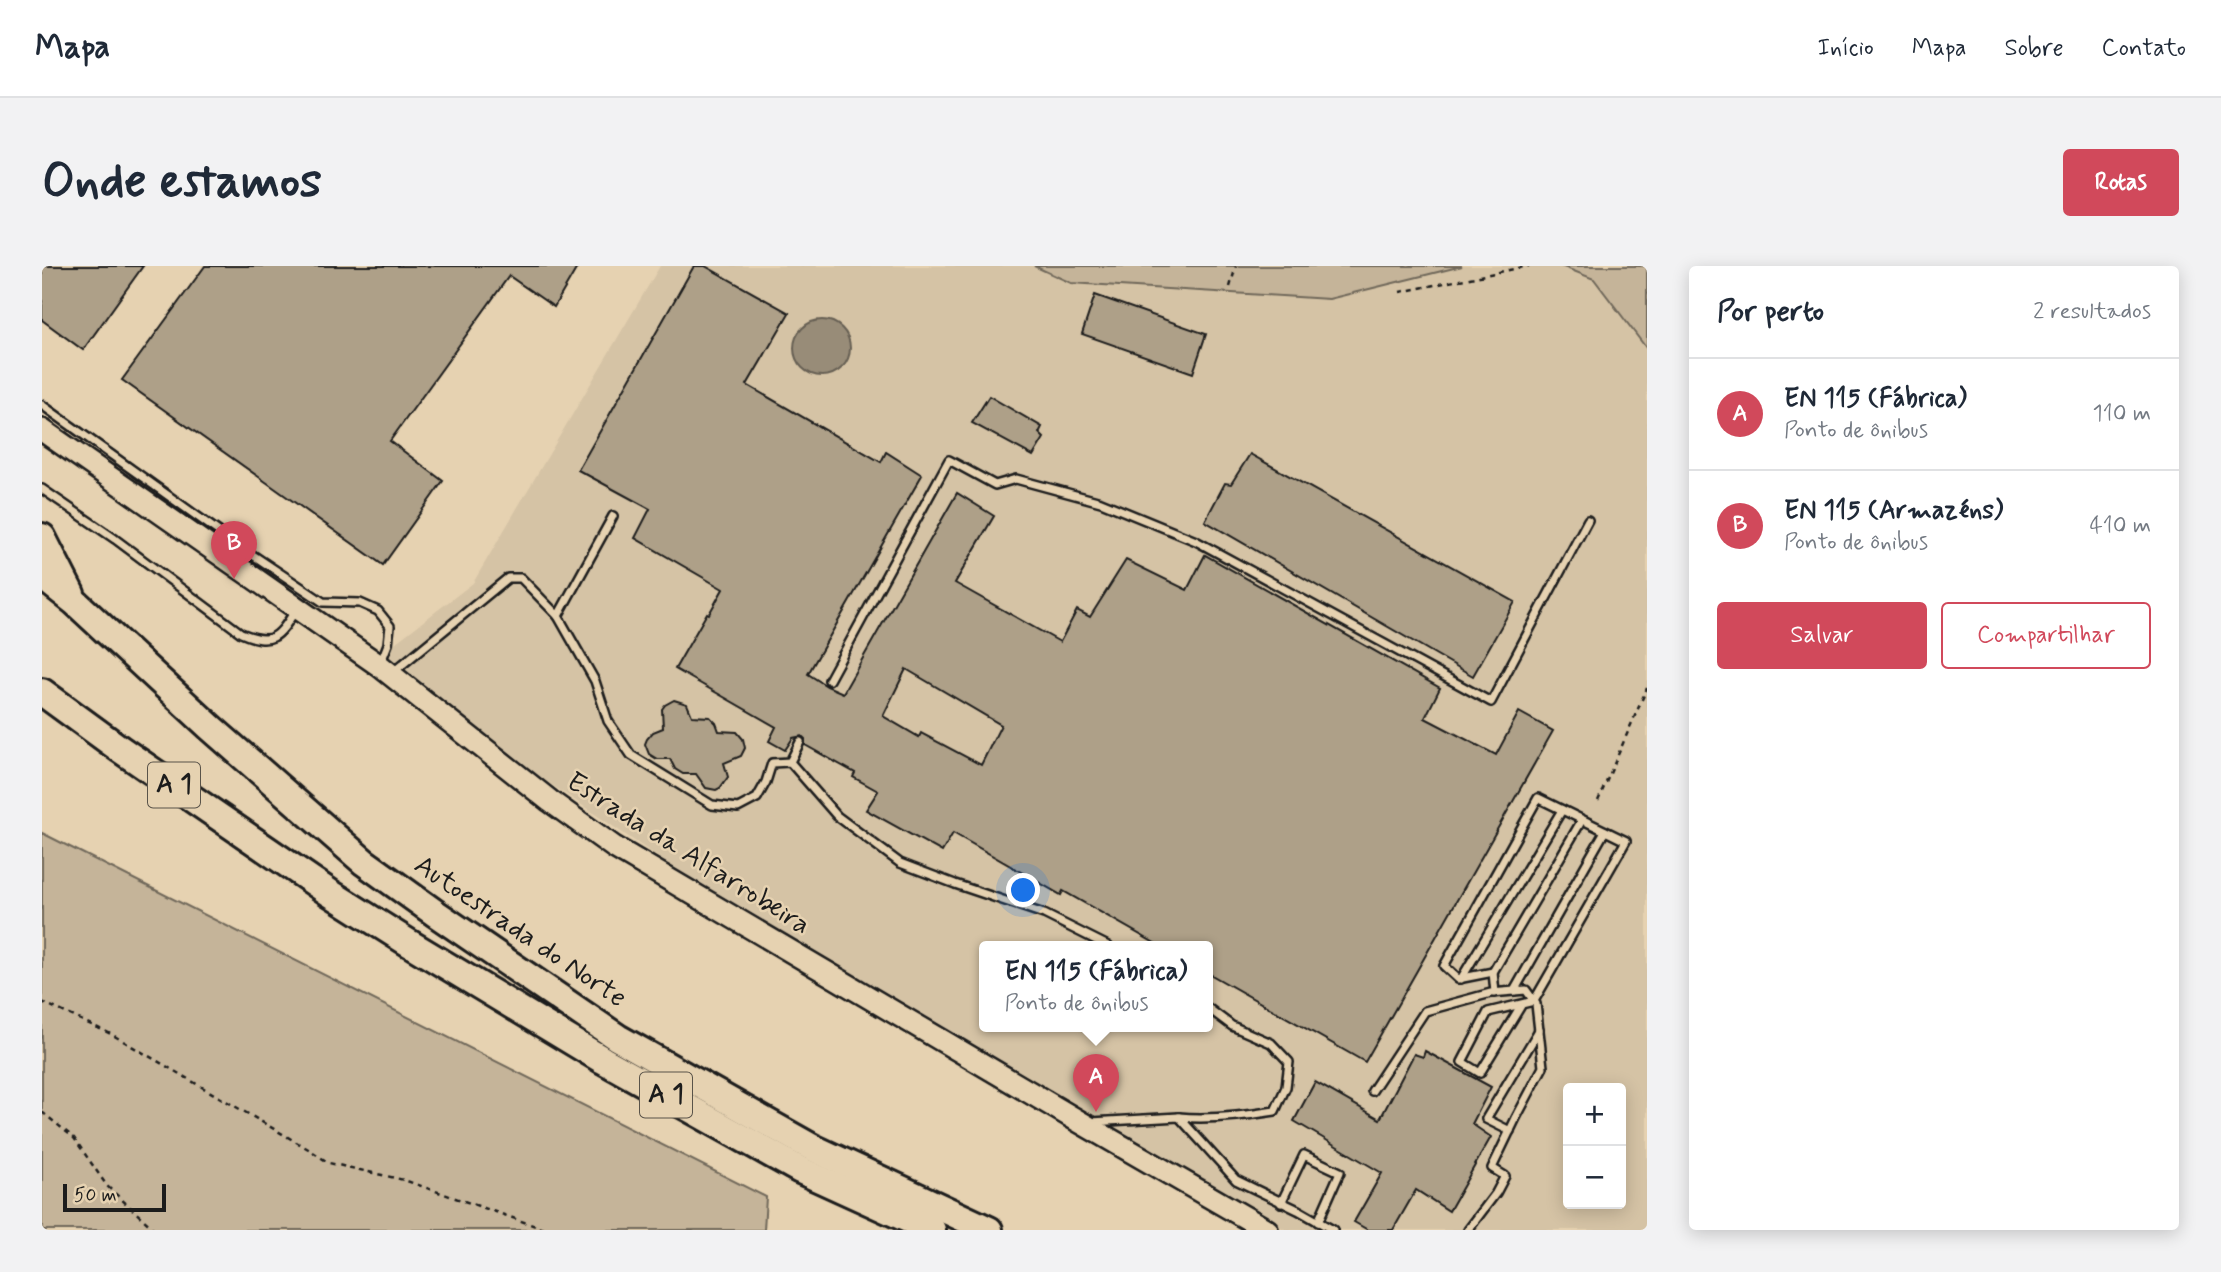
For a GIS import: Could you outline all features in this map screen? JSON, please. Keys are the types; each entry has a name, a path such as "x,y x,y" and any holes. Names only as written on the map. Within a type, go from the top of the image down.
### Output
{"highway":[{"name":"A 1","path":"42,537 75,602"},
{"name":"A 1","path":"42,561 75,602"},
{"name":"Autoestrada do Norte","path":"42,576 75,602 210,727 363,862 435,913 618,1038 811,1147 989,1230"},
{"name":"Autoestrada do Norte","path":"42,586 75,602"},
{"name":"A 1","path":"42,672 50,706"},
{"name":"A 1","path":"42,692 50,706 120,749 330,893 420,950 603,1060 800,1170 932,1230"}],"main road":[{"name":"Estrada da Alfarrobeira","path":"42,430 68,436 385,670 550,801 614,847 1268,1230"}],"lane":[{"path":"42,405 68,436 323,602 360,603 378,611 390,626 385,670"},
{"path":"829,680 949,460 995,485 1016,479 1101,502 1196,541 1491,702 1588,520"},
{"path":"42,489 115,539 241,633 259,641 275,636 298,607"},
{"path":"558,616 613,516"},
{"path":"385,670 508,578 520,578 558,616 595,681 608,721 631,755 712,805 738,808 757,798 772,763 790,762"},
{"path":"790,762 800,742"},
{"path":"790,762 837,816 901,863 1044,914 1098,941"},
{"path":"1493,972 1458,979 1444,965 1538,798 1626,841 1534,1001 1488,1012 1462,1062 1480,1073 1522,1004"},
{"path":"1461,979 1562,810"},
{"path":"1495,993 1493,972 1582,820"},
{"path":"1514,991 1605,831"},
{"path":"1371,1091 1424,1012 1495,993 1514,991 1526,990 1534,1001 1543,1067 1492,1168 1505,1175 1496,1193 1468,1230"},
{"path":"1080,1122 1179,1117 1197,1119 1275,1111 1286,1087 1289,1062 1271,1043 1232,1026 1213,1012"},
{"path":"1510,1131 1486,1119 1539,1030"},
{"path":"1179,1117 1236,1180 1333,1230"},
{"path":"1281,1202 1304,1155 1340,1172 1318,1222"}],"path":[{"path":"1230,287 1236,266"},
{"path":"1400,292 1528,266"},
{"path":"1598,801 1647,688"},
{"path":"42,1002 111,1034 329,1163 404,1180 547,1230"},
{"path":"42,1112 74,1138 107,1186 155,1230"}],"shaded area":[{"path":"660,266 1034,266 1071,283 1329,299 1462,266 1561,266 1594,279 1647,349 1647,1230 1286,1230 676,869 502,751 382,653 473,583"},
{"path":"1034,266 1462,266 1329,299 1071,283"},
{"path":"1561,266 1647,266 1647,349 1594,279"},
{"path":"822,320 833,322 842,328 848,337 848,359 842,368 833,374 822,376 811,374 802,368 796,359 794,348 796,337 802,328 811,322"},
{"path":"42,833 766,1197 764,1230 42,1230"}],"building":[{"path":"42,266 143,266 83,350 42,320"},
{"path":"205,266 578,266 554,307 509,276 390,441 443,481 383,565 122,380"},
{"path":"694,266 705,266 789,313 747,385 881,462 886,452 922,475 808,674 827,686 843,693 957,493 994,516 955,583 1060,642 1077,610 1090,617 1126,560 1187,590 1205,555 1440,688 1425,718 1496,755 1519,712 1553,731 1365,1062 1213,976 1213,941 1151,941 1063,891 1061,895 953,833 942,852 866,810 878,791 853,777 855,773 805,745 802,736 793,738 785,750 769,741 776,727 675,669 723,589 635,538 650,509 578,470","holes":["906,669 1001,725 981,765 921,733 919,737 883,716"]},
{"path":"1095,295 1206,334 1193,373 1082,334"},
{"path":"989,396 1042,427 1039,433 1044,438 1033,456 972,423"},
{"path":"1250,454 1515,602 1473,676 1205,521 1225,483 1231,484"},
{"path":"674,700 687,704 692,716 710,717 719,731 737,732 743,739 745,748 741,756 724,763 728,777 716,790 706,788 696,774 683,774 675,769 670,759 657,759 649,754 645,744 647,739 653,732 663,728 662,709"},
{"path":"1425,1051 1491,1087 1472,1124 1491,1137 1449,1211 1416,1190 1393,1230 1368,1230 1354,1222 1382,1173 1294,1121 1315,1082 1380,1119 1414,1054 1423,1057"}],"place":[{"name":"EN 115 (Armazéns)","path":"234,579"},
{"name":"EN 115 (Fábrica)","path":"1096,1112"}]}
